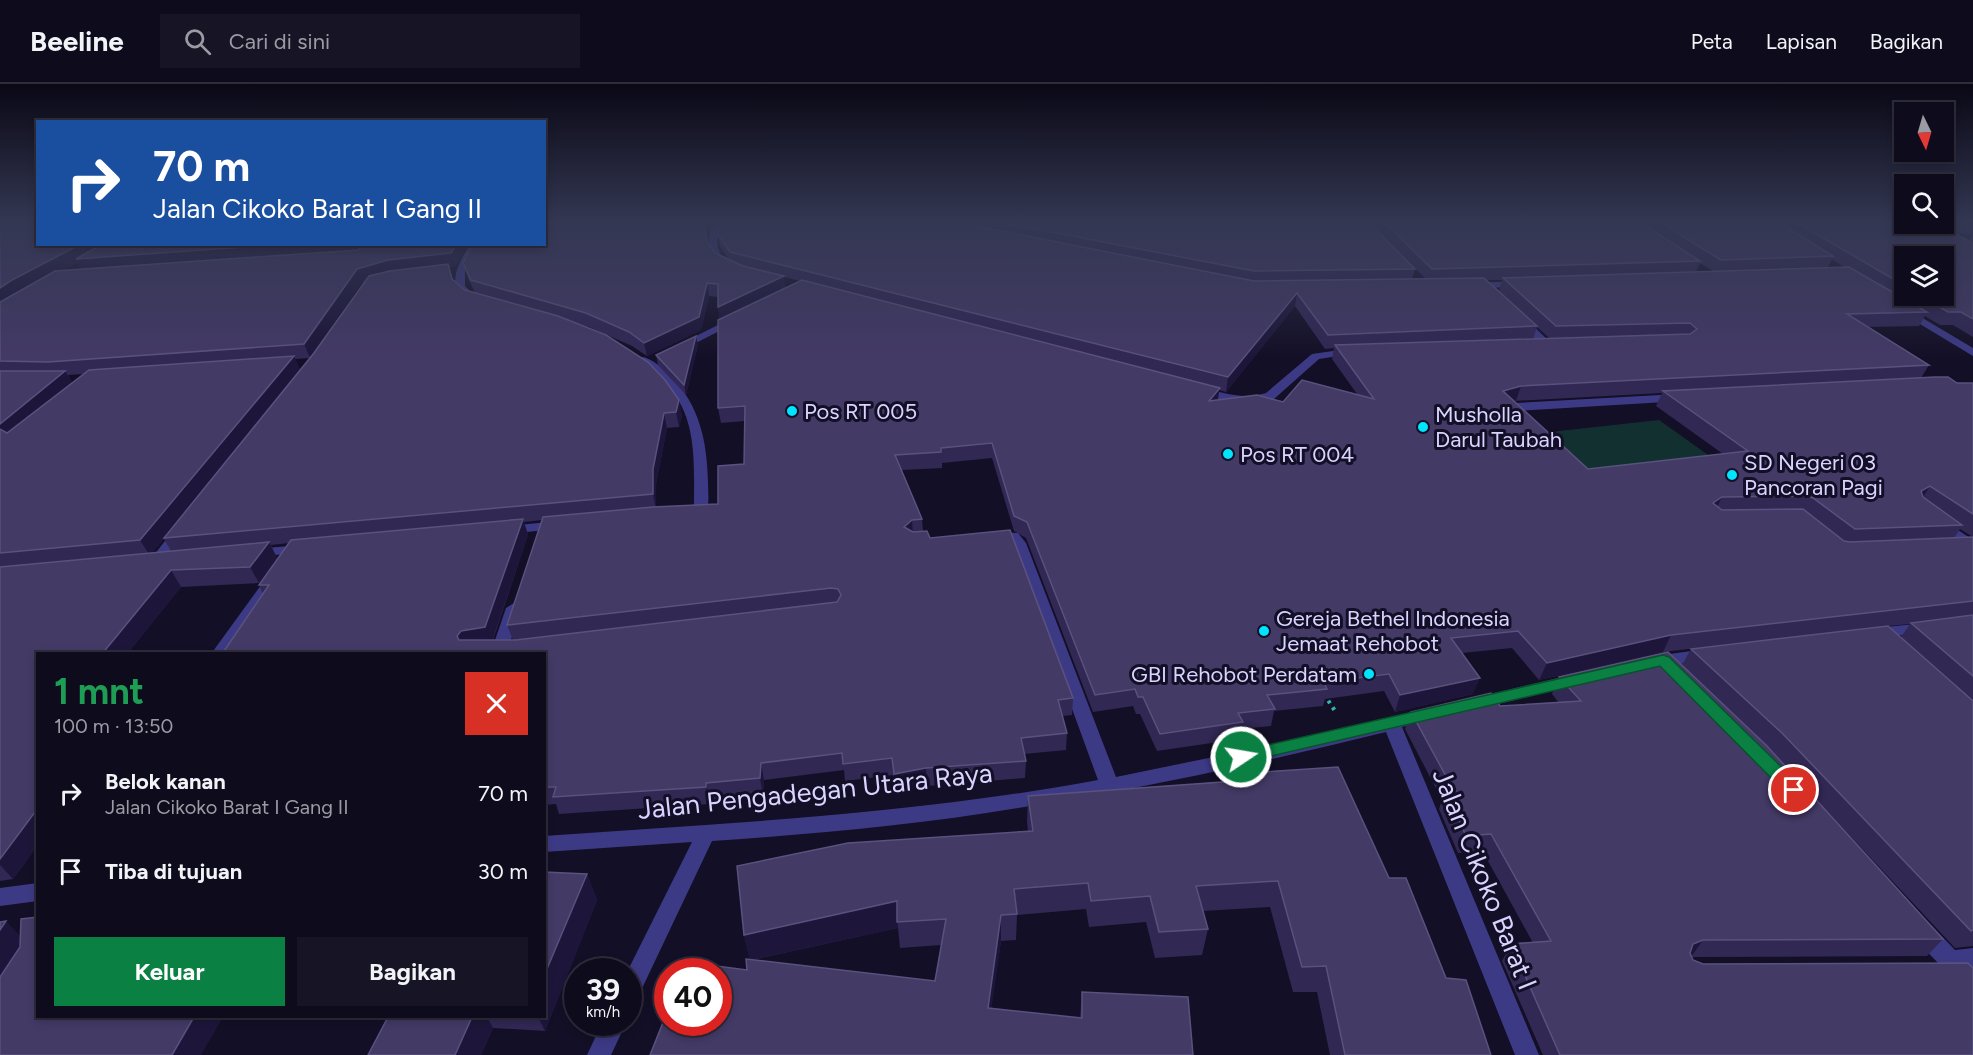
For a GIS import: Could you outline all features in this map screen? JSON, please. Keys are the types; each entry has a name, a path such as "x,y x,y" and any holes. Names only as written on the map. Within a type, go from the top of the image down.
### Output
{"street":[{"path":"457,267 454,271 460,289 470,297 481,301"},
{"path":"727,267 738,270"},
{"path":"1460,286 1528,284"},
{"path":"1484,286 1493,294"},
{"path":"1897,306 1973,353"},
{"path":"1509,309 1552,345 1526,346"},
{"path":"629,351 657,358 749,314"},
{"path":"1191,389 1237,401 1262,399 1270,396 1316,356 1362,351"},
{"path":"657,358 696,424 700,441 700,512 677,514"},
{"path":"1516,407 1688,398"},
{"path":"1929,514 1973,547"},
{"path":"178,561 149,563 191,518"},
{"path":"493,531 538,533 574,524"},
{"path":"983,537 1006,534 1017,538 1110,786"},
{"path":"1950,548 1973,547"},
{"path":"236,555 317,548"},
{"path":"220,652 294,550"},
{"path":"500,651 518,595"},
{"path":"1856,636 1949,625"},
{"path":"1879,633 1896,648"},
{"path":"491,652 524,648"},
{"path":"1641,666 1663,660 1720,653"},
{"path":"1663,660 1680,676"},
{"name":"Jalan Pengadegan Utara Raya","path":"546,844 879,819 1110,786 1392,724 1595,676"},
{"name":"Jalan Cikoko Barat I","path":"1392,724 1527,1055"},
{"path":"642,965 706,833"},
{"path":"0,897 36,892"},
{"path":"1910,918 1973,984"},
{"path":"599,1055 608,1036"}],"path":[{"path":"1319,686 1351,733"}],"green space":[{"path":"1659,420 1718,462 1593,477 1541,433"}],"building":[{"path":"0,267 36,267 12,280 0,288"},
{"path":"108,267 363,267 357,269 304,344 48,362 0,361 0,302 55,271"},
{"path":"449,267 452,279 465,290 558,316 606,335 648,362 679,400 676,412 664,413 653,469 653,494 164,538 314,353 369,276 390,271"},
{"path":"465,267 748,267 784,276 718,307 718,284 707,283 699,317 644,343 629,332 586,313 471,280"},
{"path":"791,267 1185,267 1254,281 1484,278 1537,326 1328,335 1297,293 1228,377"},
{"path":"1235,267 1415,269 1254,271"},
{"path":"1430,267 1489,267 1432,269"},
{"path":"1850,267 1894,293 1894,306 1917,306 1927,312 1847,314 1929,365 1521,386 1503,391 1588,469 1748,451 1663,391 1935,377 1948,377 1957,383 1973,383 1973,514 1930,486 1921,491 1923,497 1962,525 1855,529 1807,496 1722,497 1713,503 1722,510 1803,509 1844,541 1850,542 1973,537 1973,601 1671,635 1547,663 1518,631 1451,638 1480,678 1400,695 1389,674 1324,682 1327,689 1267,695 1275,709 1238,713 1243,722 1160,734 1143,697 1138,697 1135,689 1095,695 1027,522 1014,516 992,443 941,448 941,452 895,455 922,519 912,520 904,527 913,532 927,531 930,538 1010,530 1073,698 1058,700 1067,733 1021,738 1026,761 926,768 894,774 892,758 843,764 842,753 761,763 760,778 706,783 706,787 553,797 556,787 546,787 546,652 223,652 269,585 259,585 291,540 523,519 485,627 461,631 457,636 459,640 516,640 837,602 841,595 838,589 831,588 507,625 543,517 653,507 718,504 718,466 744,464 745,406 718,408 718,320 802,280 1220,388 1209,401 1257,395 1283,402 1302,380 1374,399 1335,345 1690,334 1697,329 1690,323 1556,326 1503,278"},
{"path":"1873,267 1894,267 1894,280"},
{"path":"1954,267 1973,267 1973,319 1961,312 1948,312 1938,306 1954,306"},
{"path":"696,336 684,385 656,355"},
{"path":"294,356 140,540 0,553 0,429 7,433 89,370"},
{"path":"0,371 65,371 0,424"},
{"path":"269,542 250,567 171,570 104,652 36,652 36,811 0,859 0,567"},
{"path":"1973,615 1973,676 1911,623"},
{"path":"1888,626 1973,701 1973,930 1971,931 1782,733 1691,649"},
{"path":"1668,652 1767,746 1943,939 1703,940 1693,944 1690,953 1693,960 1703,964 1968,963 1973,968 1973,1055 1560,1055 1511,944 1551,941 1491,834 1466,836 1446,792 1454,791 1411,712 1491,693 1500,706 1581,701 1559,677"},
{"path":"1338,767 1389,878 1406,878 1446,978 1466,980 1491,1055 1345,1055 1326,966 1302,967 1278,881 1196,886 1208,929 1159,932 1150,896 1091,901 1088,883 1014,889 1017,914 1001,915 988,1008 1082,1018 1082,992 1188,997 1193,1055 650,1055 658,1036 732,1036 732,968 747,970 746,959 935,981 946,919 897,922 897,901 744,935 737,866 848,843 1033,831 1028,796 1236,781 1234,774"},
{"path":"546,872 587,874 546,971"},
{"path":"36,917 36,1018 193,1018 172,1055 0,1055 0,977 20,947 21,919"},
{"path":"6,921 0,930 0,922"},
{"path":"387,1018 472,1018 455,1055 368,1055"}],"place":[{"name":"Pos RT 005","path":"792,411"},
{"name":"Musholla Darul Taubah","path":"1423,427"},
{"name":"Pos RT 004","path":"1228,454"},
{"name":"SD Negeri 03 Pancoran Pagi","path":"1732,475"},
{"name":"Gereja Bethel Indonesia Jemaat Rehobot","path":"1264,631"},
{"name":"GBI Rehobot Perdatam","path":"1369,674"}],"route":[{"path":"1241,757 1663,660 1794,790"}]}
